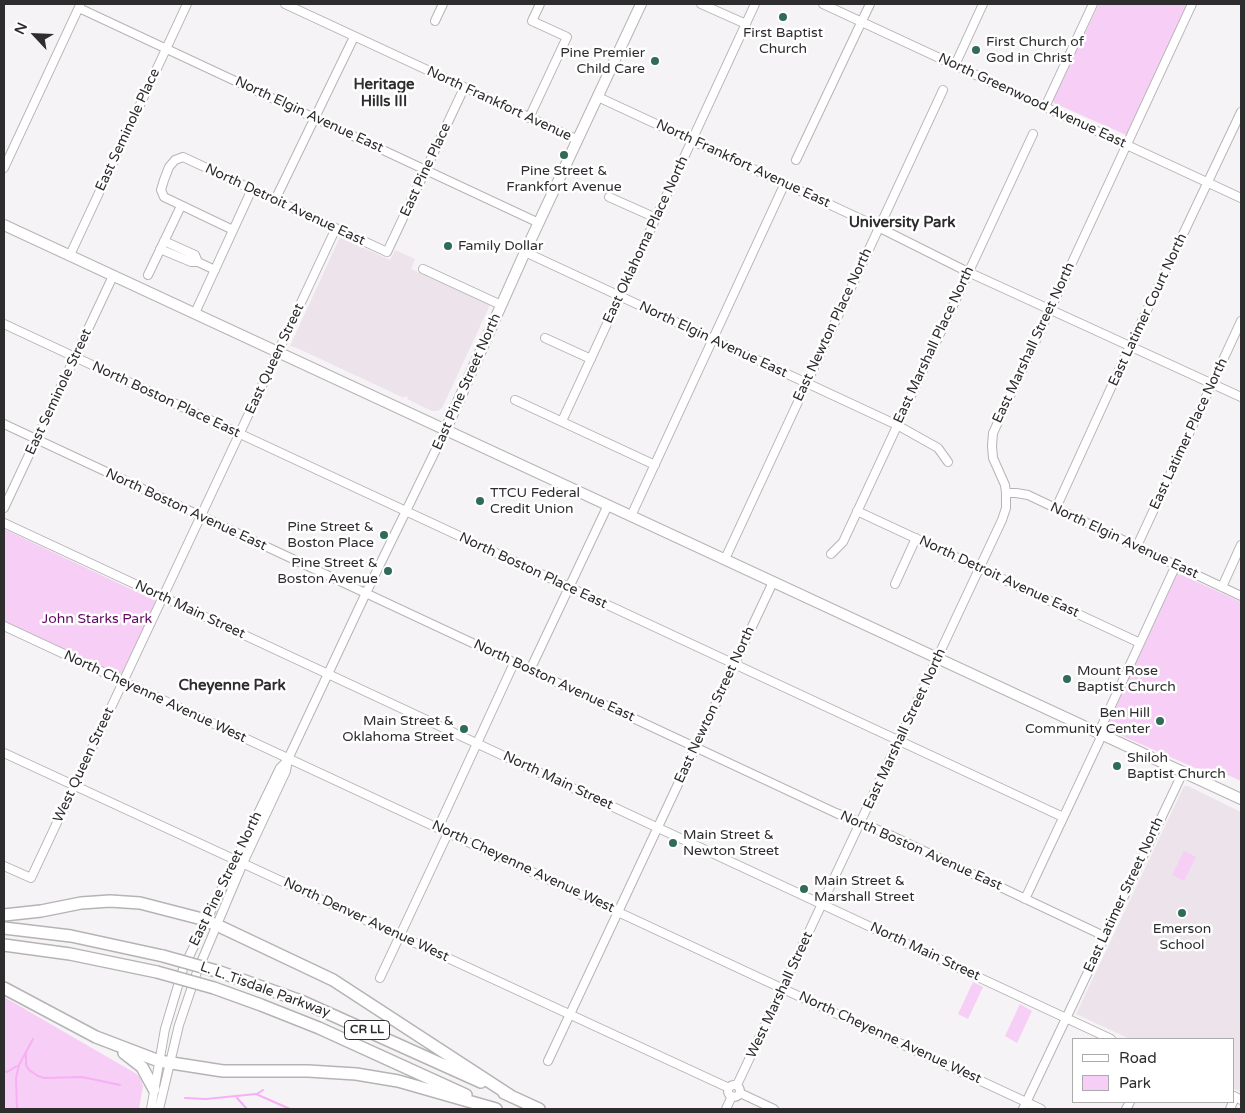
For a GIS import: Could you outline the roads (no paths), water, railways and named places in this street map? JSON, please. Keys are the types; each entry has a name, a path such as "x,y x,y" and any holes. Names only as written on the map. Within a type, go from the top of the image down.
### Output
{"highway":[{"path":"4,915 41,911 81,903 110,901 140,903 212,923 322,975 345,988 511,1096"},
{"name":"L. L. Tisdale Parkway","path":"4,928 71,936 163,956 220,972 302,1001 539,1109"},
{"name":"L. L. Tisdale Parkway","path":"4,946 70,954 157,972 214,988 311,1025 497,1109"},
{"path":"4,988 76,1028 113,1045 165,1062 223,1071 308,1070 356,1074 398,1081 497,1109"},
{"path":"113,1045 138,1063 146,1072 154,1089"}],"main road":[{"name":"East Pine Street North","path":"445,431 641,4"},
{"path":"4,225 1241,799"}],"street":[{"name":"East Seminole Place","path":"70,255 187,4"},
{"name":"North Frankfort Avenue","path":"285,4 578,140"},
{"path":"435,21 443,4"},
{"path":"529,118 567,37 532,21 540,4"},
{"path":"702,4 746,24"},
{"name":"East Oklahoma Place North","path":"562,421 755,4"},
{"name":"North Greenwood Avenue East","path":"823,4 1241,198"},
{"path":"796,160 870,4"},
{"path":"955,65 983,4"},
{"path":"1045,107 1094,4"},
{"name":"East Marshall Street North","path":"822,904 1004,514 1005,485 993,458 993,433 1192,4"},
{"name":"North Elgin Avenue East","path":"80,6 166,49 540,222"},
{"path":"4,168 80,6"},
{"path":"275,200 354,37"},
{"name":"East Pine Place","path":"387,252 464,88"},
{"name":"East Newton Place North","path":"725,559 942,90"},
{"name":"North Frankfort Avenue East","path":"598,96 878,227 968,272 1241,398"},
{"name":"East Latimer Court North","path":"1056,508 1130,346 1241,112"},
{"name":"East Marshall Place North","path":"831,554 843,542 1033,134"},
{"name":"North Detroit Avenue East","path":"181,206 164,197 161,190 169,167 175,160 183,157 387,252"},
{"path":"631,516 785,184"},
{"path":"195,313 252,189"},
{"path":"609,197 656,218"},
{"path":"148,275 181,206 233,230"},
{"name":"East Queen Street","path":"163,597 336,228"},
{"path":"162,245 194,256 198,262 215,270"},
{"name":"North Elgin Avenue East","path":"526,252 897,425 938,448 948,462"},
{"path":"423,269 501,306"},
{"name":"East Seminole Street","path":"4,508 114,276"},
{"name":"East Latimer Place North","path":"1137,546 1241,322"},
{"name":"North Boston Place East","path":"4,324 1063,817"},
{"path":"545,338 591,358"},
{"path":"515,400 655,464"},
{"name":"North Boston Avenue East","path":"4,424 836,813 1104,936"},
{"name":"East Pine Street North","path":"165,1062 212,923 240,861 286,771 288,759 445,431"},
{"name":"North Elgin Avenue East","path":"1006,493 1016,492 1028,495 1241,596"},
{"path":"530,670 608,505"},
{"name":"North Detroit Avenue East","path":"857,511 1140,643"},
{"name":"North Main Street","path":"4,523 1109,1038"},
{"path":"895,584 916,538"},
{"path":"1222,587 1241,545"},
{"path":"1024,899 1063,817 1176,565"},
{"name":"East Newton Street North","path":"548,1061 773,582"},
{"name":"West Queen Street","path":"4,866 31,878 163,597"},
{"name":"North Cheyenne Avenue West","path":"4,626 782,988 1024,1106 1041,1109"},
{"path":"438,828 514,663"},
{"name":"North Denver Avenue West","path":"4,753 729,1088"},
{"name":"East Latimer Street North","path":"1024,1106 1183,772"},
{"path":"380,978 448,833"},
{"name":"East Pine Street North","path":"165,1062 168,1018 181,975 212,923 240,861"},
{"name":"West Marshall Street","path":"739,1089 782,988 822,904"},
{"path":"151,1109 154,1089 165,1062"},
{"path":"159,1109 165,1062"},
{"path":"732,1096 728,1092 731,1085 774,1109"},
{"path":"732,1096 736,1097 739,1089"},
{"path":"726,1109 732,1096"}],"waterway":[{"path":"17,1109 16,1078 19,1065 33,1039"},
{"path":"26,1052 26,1065 29,1070 38,1076 44,1078 82,1077 120,1085"},
{"path":"4,1071 7,1072 17,1066"},
{"path":"257,1094 263,1090"},
{"path":"185,1098 206,1099 256,1094 290,1109"},
{"path":"237,1098 247,1109"}],"place":[{"name":"First Baptist Church","path":"783,17"},
{"name":"First Church of God in Christ","path":"976,50"},
{"name":"Pine Premier Child Care","path":"655,61"},
{"name":"Pine Street & Frankfort Avenue","path":"564,155"},
{"name":"Family Dollar","path":"448,246"},
{"name":"TTCU Federal Credit Union","path":"480,501"},
{"name":"Pine Street & Boston Place","path":"384,535"},
{"name":"Pine Street & Boston Avenue","path":"388,571"},
{"name":"Mount Rose Baptist Church","path":"1067,679"},
{"name":"Ben Hill Community Center","path":"1160,721"},
{"name":"Main Street & Oklahoma Street","path":"464,729"},
{"name":"Shiloh Baptist Church","path":"1117,766"},
{"name":"Main Street & Newton Street","path":"673,843"},
{"name":"Main Street & Marshall Street","path":"804,889"},
{"name":"Emerson School","path":"1182,913"}],"district":[{"name":"Heritage Hills III","path":"384,94"},
{"name":"University Park","path":"902,223"},
{"name":"Cheyenne Park","path":"232,686"}],"park label":[{"name":"John Starks Park","path":"97,619"}]}
